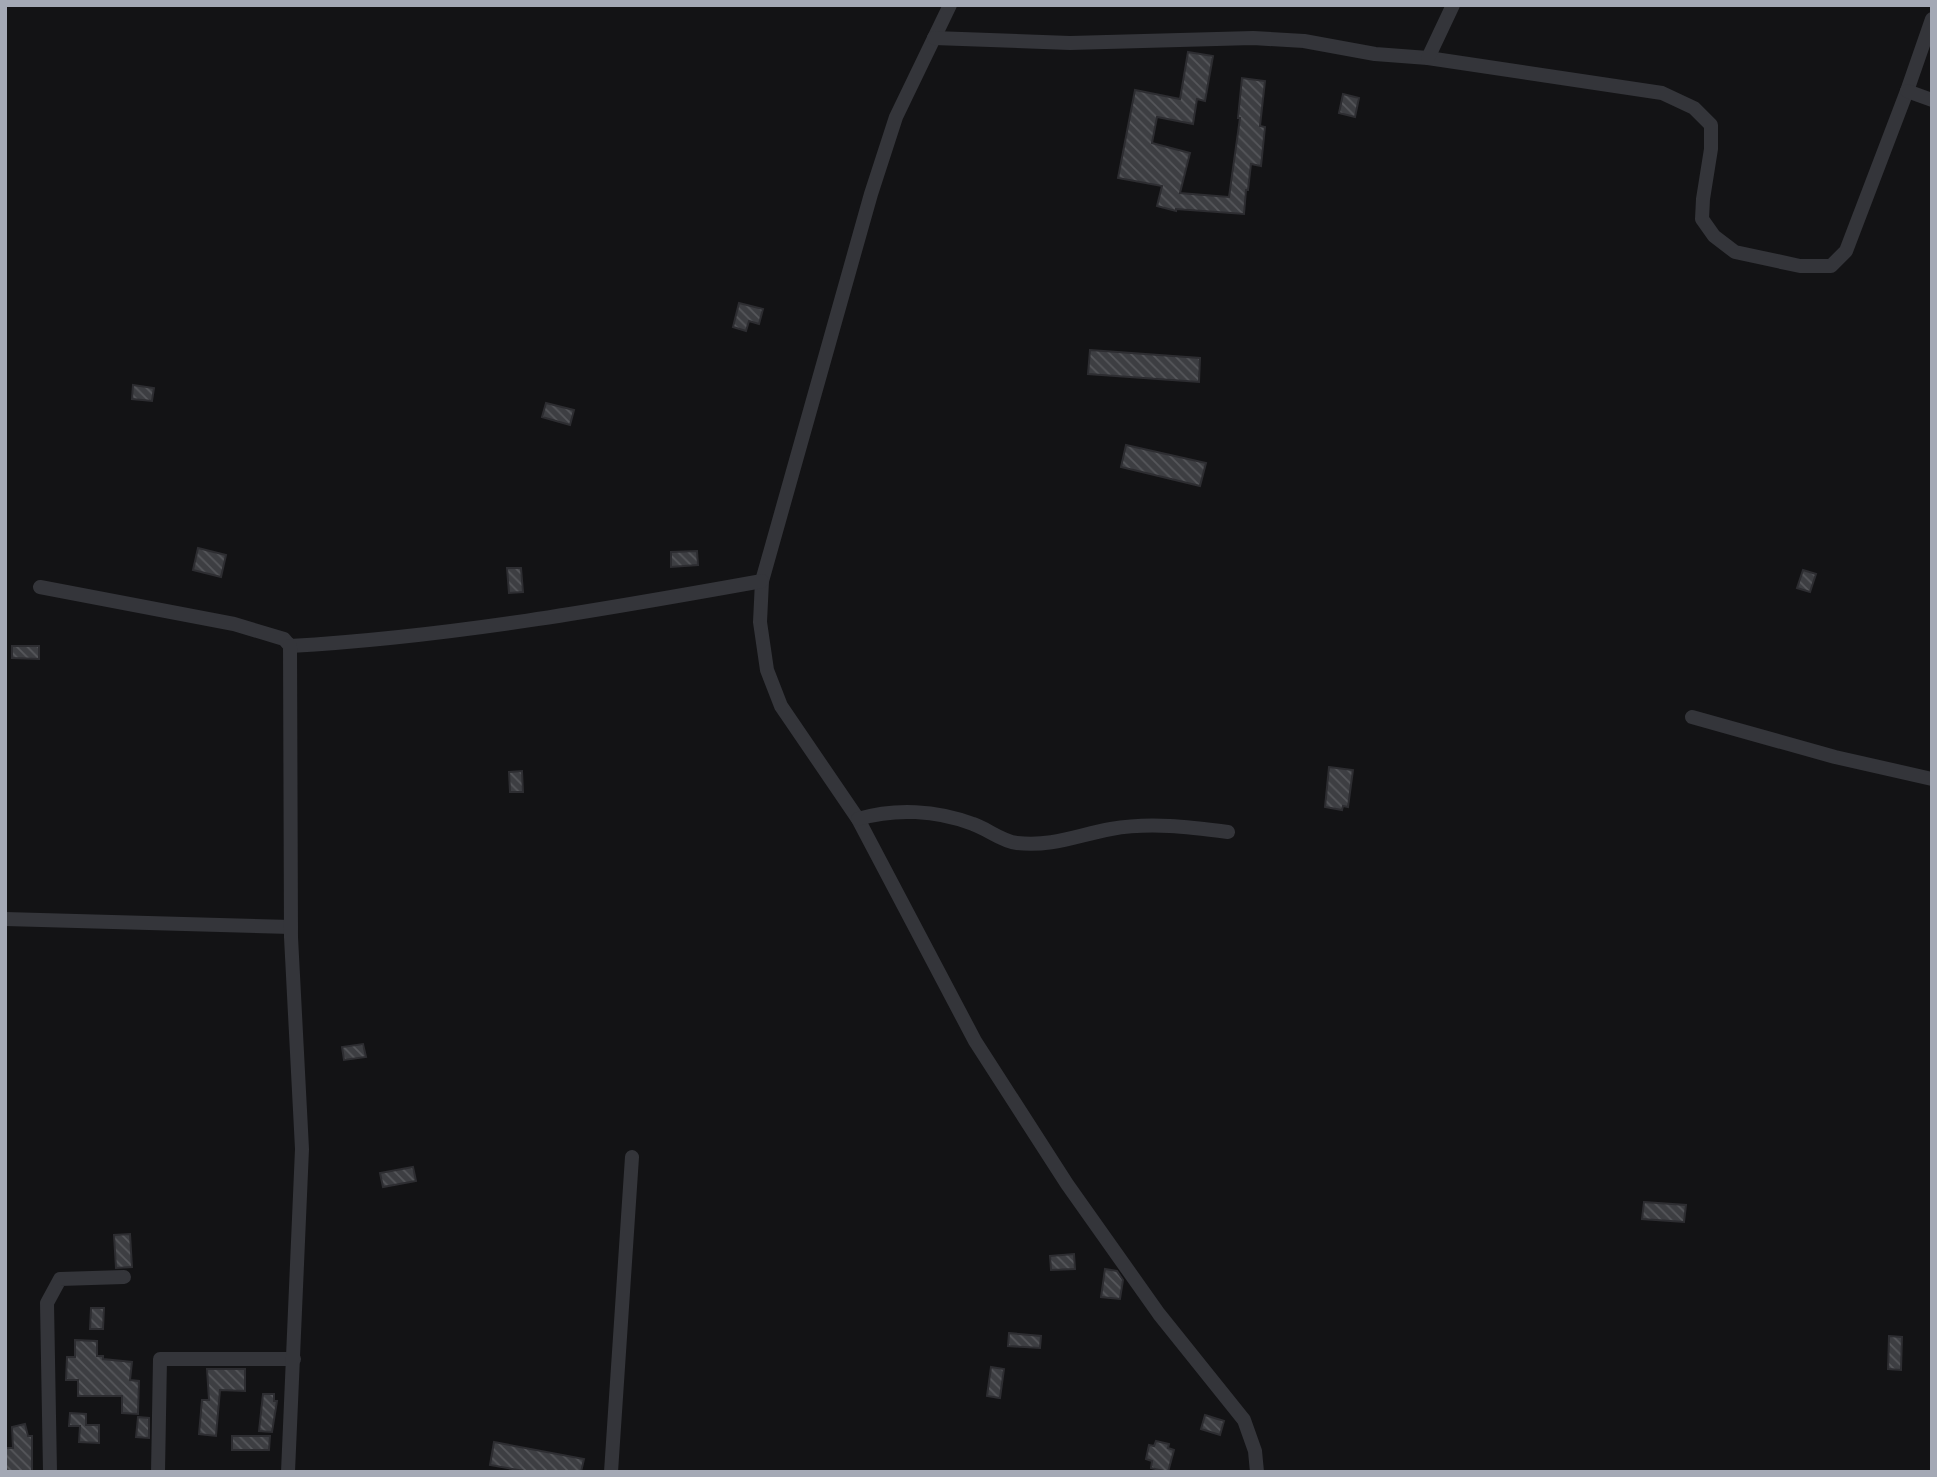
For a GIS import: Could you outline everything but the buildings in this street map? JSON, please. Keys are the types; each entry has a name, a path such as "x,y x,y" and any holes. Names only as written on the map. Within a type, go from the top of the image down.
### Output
{"street":[{"path":"950,5 896,117 887,143 762,581 760,622 767,670 781,706 858,820 975,1041 1067,1184 1159,1314 1244,1420 1255,1451 1257,1472"},
{"path":"1428,58 1453,5"},
{"path":"934,38 1070,43 1253,38 1304,41 1375,54 1428,58 1662,93 1694,108 1711,125 1711,149 1702,219 1714,236 1735,252 1800,266 1831,266 1846,251 1932,19"},
{"path":"1907,91 1932,100"},
{"path":"290,646 552,618 762,581"},
{"path":"40,587 234,624 284,639 290,646 292,927 302,1149 288,1472"},
{"path":"1692,716 1836,757 1932,779"},
{"path":"858,820 880,813 907,810 972,824 1015,843 1059,843 1110,829 1142,825 1228,832"},
{"path":"5,919 292,927"},
{"path":"611,1472 632,1157"},
{"path":"50,1472 47,1303 60,1279 124,1277"},
{"path":"158,1472 160,1359 294,1359"}]}
